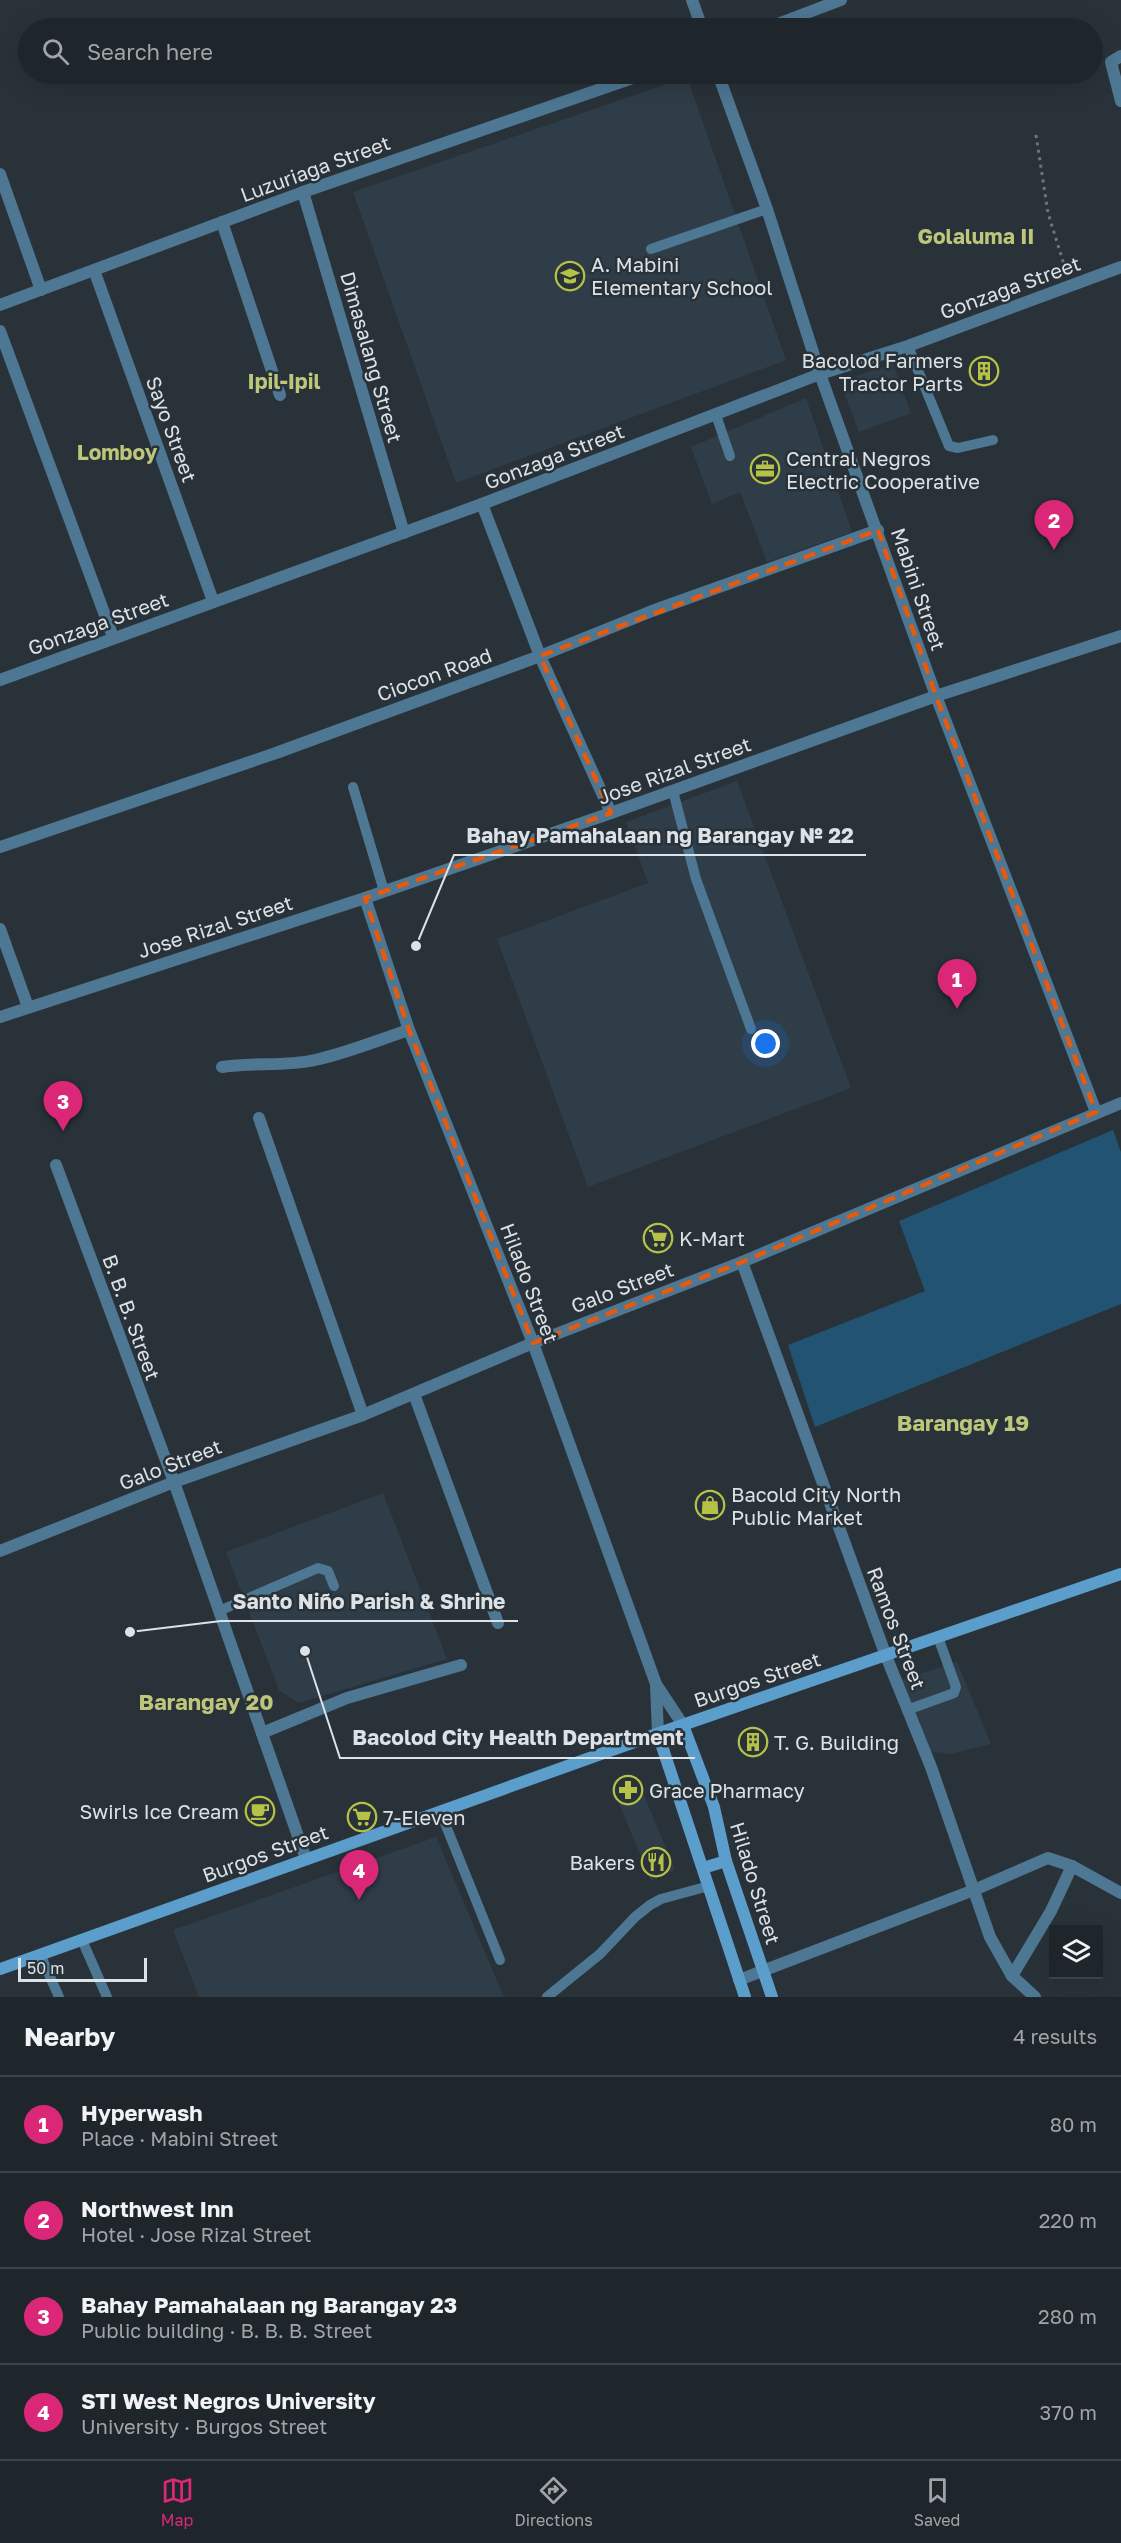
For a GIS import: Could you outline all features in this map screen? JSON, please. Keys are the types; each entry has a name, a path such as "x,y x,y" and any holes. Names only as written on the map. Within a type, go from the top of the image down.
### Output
{"main road":[{"name":"Burgos Street","path":"0,1969 683,1725 1121,1574"},
{"name":"Hilado Street","path":"683,1725 714,1807 726,1861 772,1997"},
{"name":"Hilado Street","path":"658,1734 745,1997"},
{"path":"703,1868 726,1861"}],"street":[{"path":"692,0 698,18"},
{"path":"793,18 841,0"},
{"path":"1121,56 1111,62 1121,100"},
{"name":"Luzuriaga Street","path":"0,304 303,192 615,84"},
{"name":"Mabini Street","path":"722,84 767,208 820,374 936,696 1096,1112"},
{"path":"0,174 41,290"},
{"name":"Dimasalang Street","path":"303,192 404,533"},
{"path":"222,222 280,395"},
{"name":"Gonzaga Street","path":"0,680 482,504 820,374 908,346 1121,267"},
{"name":"Sayo Street","path":"94,270 213,601"},
{"path":"0,332 113,637"},
{"path":"482,504 540,656 611,813"},
{"name":"Ciocon Road","path":"0,847 276,753 540,656 652,611 878,530"},
{"name":"Jose Rizal Street","path":"0,1017 365,898 611,813 936,696 1121,636"},
{"name":"Hilado Street","path":"365,898 409,1030 533,1343 656,1684 683,1725"},
{"path":"0,929 28,1007"},
{"path":"222,1067 248,1063 279,1065 316,1060 409,1030"},
{"name":"Galo Street","path":"0,1551 86,1519 174,1482 363,1415 533,1343 742,1262 1121,1103"},
{"path":"260,1118 363,1415"},
{"name":"B. B. B. Street","path":"56,1165 174,1482 306,1859"},
{"name":"Ramos Street","path":"742,1262 886,1656 931,1767 990,1937 1012,1976 1035,1997"},
{"path":"414,1394 498,1623"},
{"path":"262,1733 347,1698 461,1665"},
{"name":"Hilado Street","path":"656,1684 658,1734"},
{"path":"739,1980 974,1890 1048,1858 1072,1866 1121,1893"},
{"path":"1012,1976 1051,1911 1072,1866"}],"lane":[{"path":"651,249 767,208"},
{"path":"908,346 949,446 958,448 993,440"},
{"path":"716,415 730,456"},
{"path":"353,787 384,891"},
{"path":"673,791 696,879 751,1029"},
{"path":"219,1611 318,1569 325,1568 328,1571 333,1586"},
{"path":"907,1710 954,1693 956,1687 938,1637"},
{"path":"440,1811 500,1960"},
{"path":"547,1997 600,1954 650,1905 661,1899 709,1886"},
{"path":"82,1940 107,1997"},
{"path":"40,1954 59,1997"}],"path":[{"path":"1036,135 1048,213 1070,285"}],"highlighted area":[{"path":"878,530 936,696 1096,1112 742,1262 533,1343 409,1030 365,898 611,813 540,656"}],"shaded area":[{"name":"A. Mabini Elementary School","path":"667,84 689,84 786,360 456,483 353,192"},
{"path":"893,364 911,413 859,432 843,390 851,387 848,379"},
{"name":"Central Negros Electric Cooperative","path":"806,398 852,532 767,562 740,492 712,504 691,447"},
{"path":"737,781 851,1088 588,1187 497,939 648,883 626,822"},
{"path":"1113,1130 1121,1152 1121,1304 815,1427 788,1345 925,1291 899,1221"},
{"path":"383,1493 447,1659 298,1703 279,1690 226,1552"},
{"path":"957,1662 991,1744 950,1754 927,1751 901,1680"},
{"path":"636,1776 675,1870 651,1881 612,1786"},
{"path":"436,1837 504,1997 199,1997 173,1930"}],"place":[{"name":"A. Mabini Elementary School","path":"570,276"},
{"name":"Bacolod Farmers Tractor Parts","path":"984,371"},
{"name":"Central Negros Electric Cooperative","path":"765,469"},
{"name":"Northwest Inn","path":"1054,550"},
{"name":"Bahay Pamahalaan ng Barangay № 22","path":"416,946"},
{"name":"Hyperwash","path":"957,1009"},
{"name":"Bahay Pamahalaan ng Barangay 23","path":"63,1131"},
{"name":"K-Mart","path":"658,1238"},
{"name":"Bacold City North Public Market","path":"710,1505"},
{"name":"Santo Niño Parish & Shrine","path":"130,1632"},
{"name":"Bacolod City Health Department","path":"305,1651"},
{"name":"T. G. Building","path":"753,1742"},
{"name":"Grace Pharmacy","path":"628,1790"},
{"name":"Swirls Ice Cream","path":"260,1811"},
{"name":"7-Eleven","path":"362,1817"},
{"name":"Bakers","path":"656,1862"},
{"name":"STI West Negros University","path":"359,1900"}],"district":[{"name":"Golaluma II","path":"976,236"},
{"name":"Ipil-Ipil","path":"284,381"},
{"name":"Lomboy","path":"117,452"},
{"name":"Barangay 19","path":"963,1422"},
{"name":"Barangay 20","path":"206,1701"}]}
